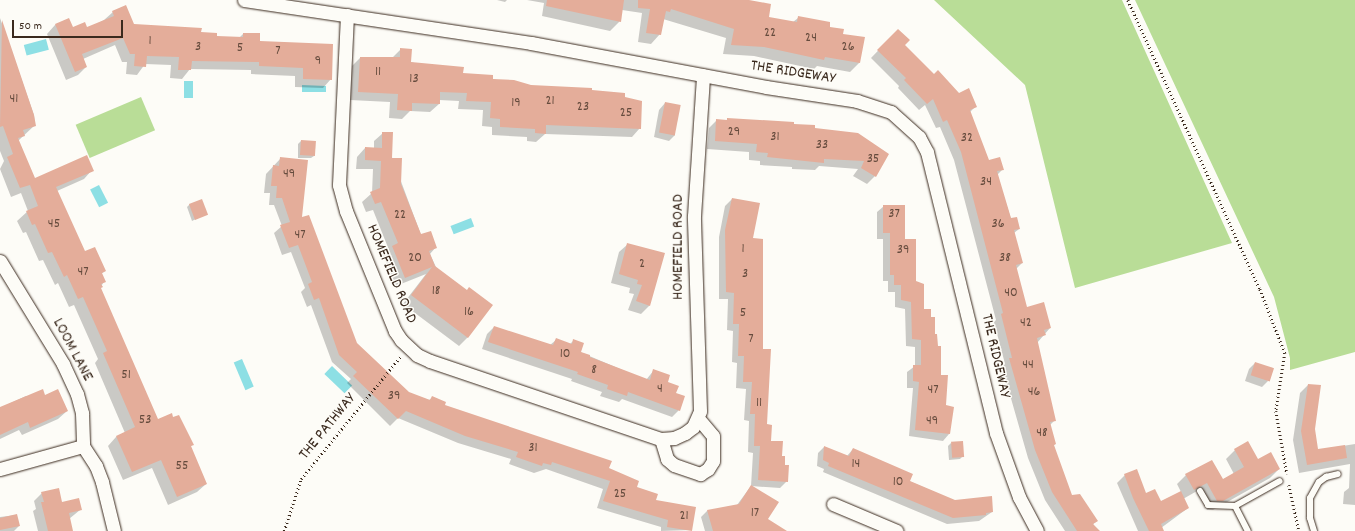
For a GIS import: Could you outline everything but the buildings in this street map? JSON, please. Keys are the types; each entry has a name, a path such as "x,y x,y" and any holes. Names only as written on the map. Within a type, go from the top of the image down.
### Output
{"street":[{"name":"THE RIDGEWAY","path":"244,0 531,43 703,75 874,104 891,112 919,137 933,169 996,434 1032,529"},
{"name":"HOMEFIELD ROAD","path":"346,15 339,185 346,210 395,331 407,347 430,361 661,439"},
{"name":"HOMEFIELD ROAD","path":"698,418 701,401 694,216 703,75"},
{"name":"LOOM LANE","path":"0,261 64,364 82,413 83,446"},
{"path":"698,418 712,436 714,446 713,461 708,469 700,474 685,470 667,459 661,439 674,438 693,427 698,418"},
{"path":"0,470 83,446 96,466 102,482 114,531"},
{"path":"833,504 897,531"}],"lane":[{"path":"1314,531 1310,518 1310,498 1319,482 1326,477 1338,474"},
{"path":"1200,491 1208,505 1235,506 1280,481"},
{"path":"1235,506 1248,531"}],"path":[{"path":"1128,0 1260,289 1285,353 1276,411 1299,531"},
{"name":"THE PATHWAY","path":"284,531 301,479 407,347"}],"green space":[{"path":"934,0 1122,0 1232,243 1075,288 1025,85"},
{"path":"1135,0 1355,0 1355,352 1290,370 1290,358 1274,297"},
{"path":"141,97 155,130 90,158 76,125"}],"water":[{"path":"46,39 49,50 27,56 24,45"},
{"path":"184,81 193,81 193,98 184,98"},
{"path":"302,85 326,86 326,92 302,92"},
{"path":"99,185 108,203 99,207 90,190"},
{"path":"471,218 474,226 454,234 450,226"},
{"path":"242,359 254,387 245,390 234,363"},
{"path":"332,366 352,385 345,393 324,374"}]}
